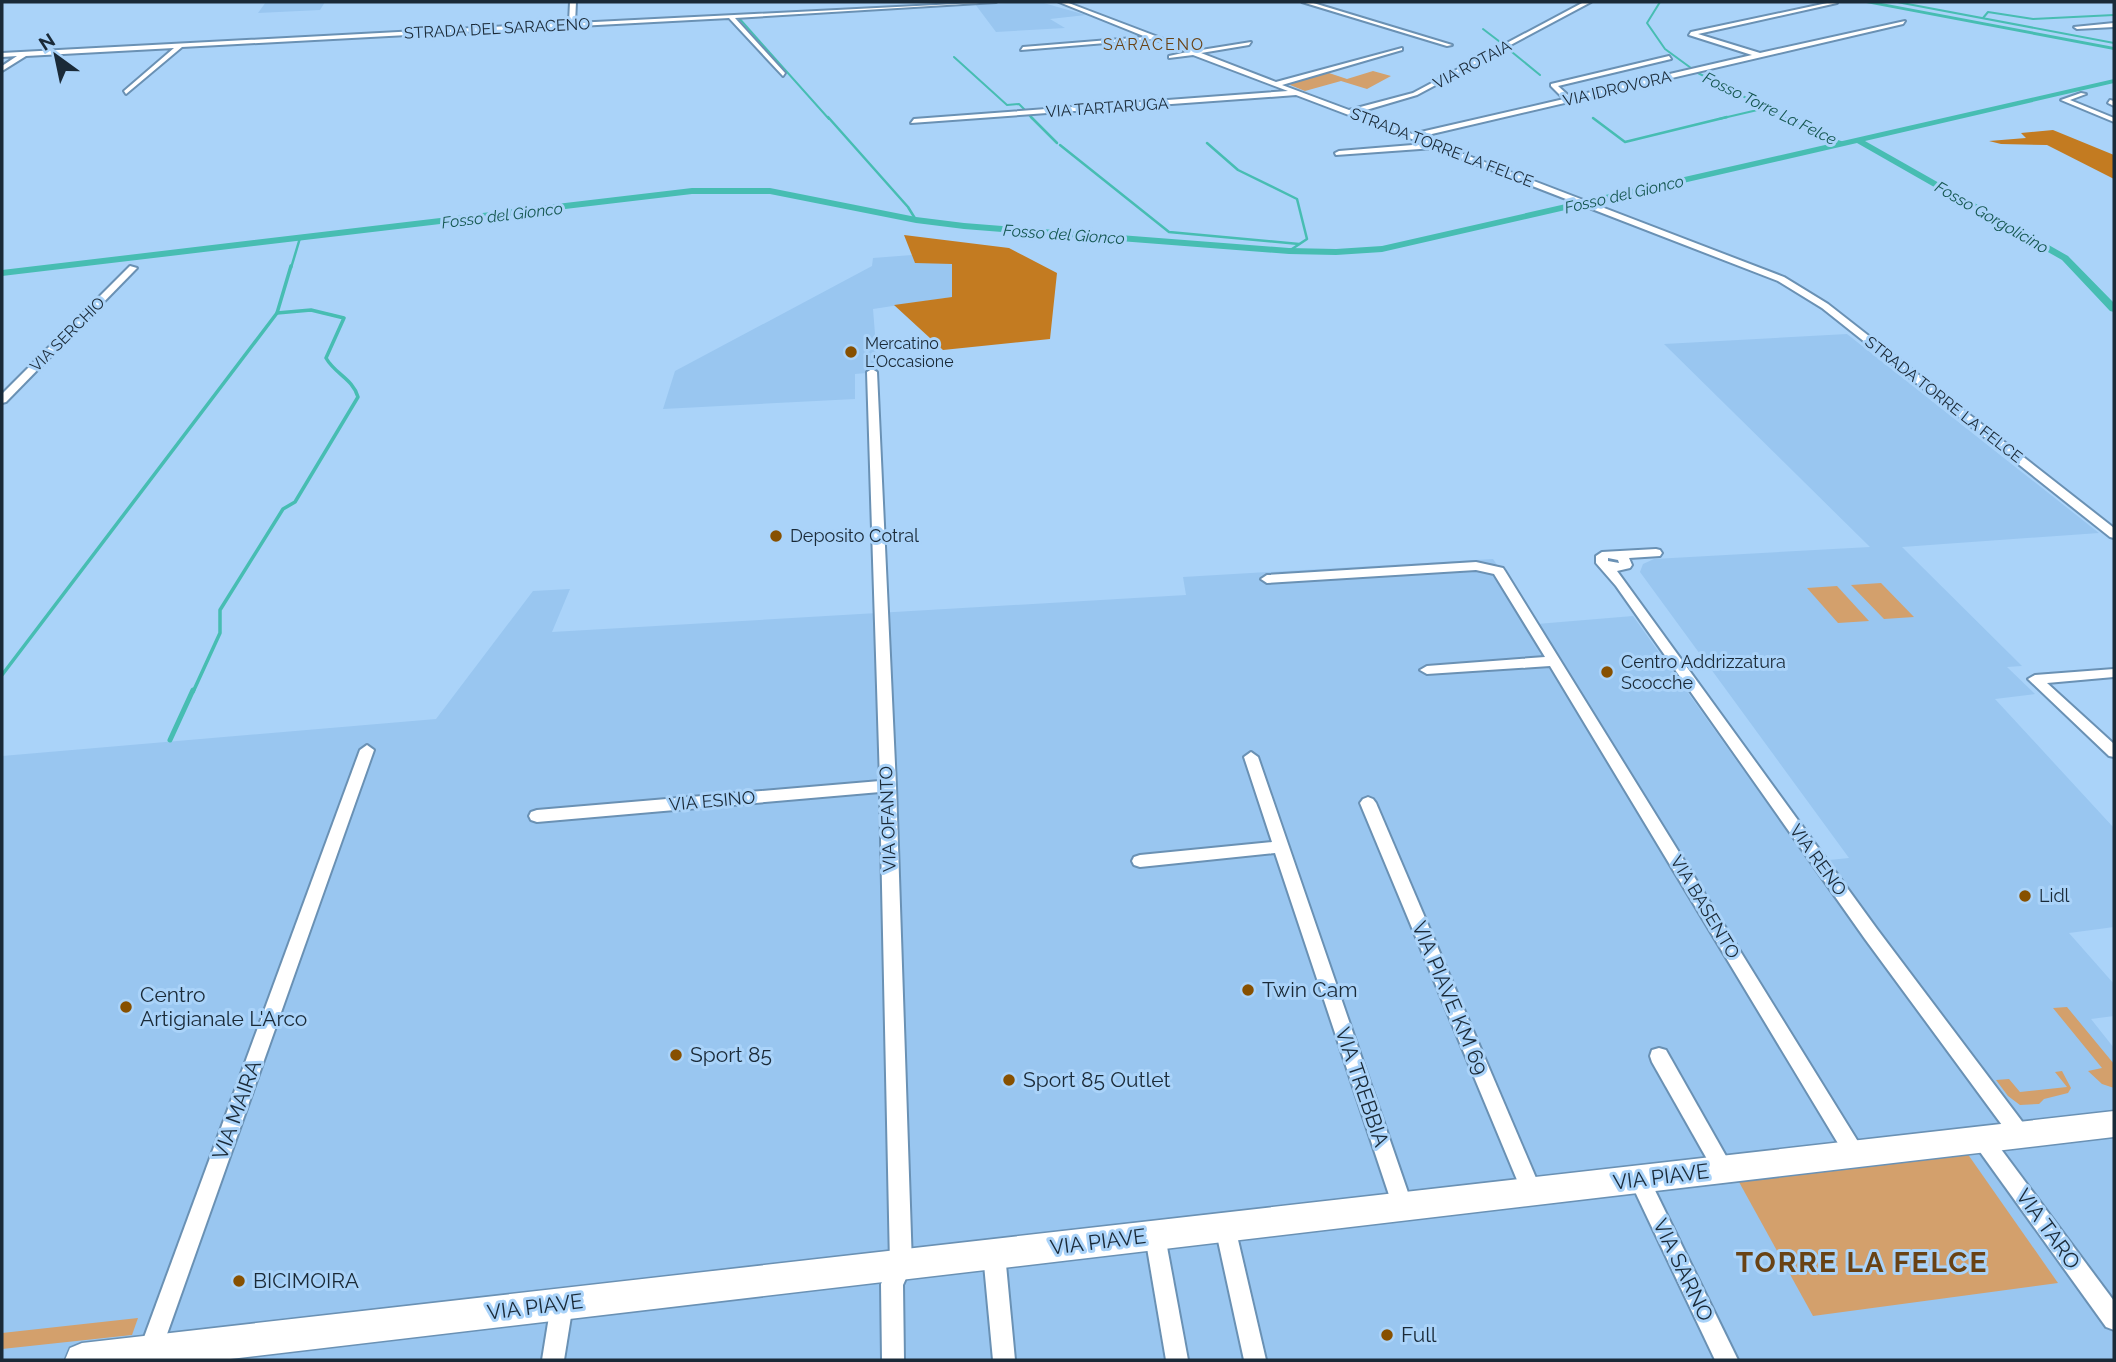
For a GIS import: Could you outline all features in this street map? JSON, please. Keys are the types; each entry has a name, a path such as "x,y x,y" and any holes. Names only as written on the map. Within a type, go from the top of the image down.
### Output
{"main road":[{"name":"VIA PIAVE","path":"82,1360 2114,1124"}],"street":[{"path":"572,24 573,2"},
{"name":"STRADA DEL SARACENO","path":"2,55 993,2"},
{"name":"STRADA TORRE LA FELCE","path":"1062,2 1753,267 1807,292 2114,534"},
{"path":"1305,2 1449,45"},
{"name":"VIA ROTAIA","path":"1350,112 1419,92 1588,2"},
{"path":"1759,55 1691,34 1834,3"},
{"path":"689,22 732,18 783,74"},
{"name":"VIA IDROVORA","path":"1413,136 1903,22"},
{"path":"2077,27 2114,26"},
{"path":"1023,49 1157,38"},
{"path":"1171,57 1249,43"},
{"path":"126,92 181,46"},
{"path":"1277,84 1400,50"},
{"path":"2,69 24,54"},
{"path":"1568,99 1553,85 1669,58"},
{"name":"VIA TARTARUGA","path":"914,121 1300,93"},
{"path":"2082,94 2064,100 2112,119"},
{"path":"1339,153 1437,145"},
{"name":"VIA SERCHIO","path":"2,400 133,268"},
{"name":"VIA OFANTO","path":"872,372 888,786 901,1265 892,1284 893,1360"},
{"name":"VIA RENO","path":"1656,553 1639,554 1622,567 1605,565 1600,561 1602,556 1622,567 1871,934 2020,1134"},
{"name":"VIA BASENTO","path":"1267,579 1476,566 1499,571 1855,1154"},
{"path":"1427,670 1555,661"},
{"path":"2114,673 2035,678 2114,752"},
{"name":"VIA MAIRA","path":"150,1352 367,750"},
{"name":"VIA TREBBIA","path":"1251,757 1402,1207"},
{"name":"VIA ESINO","path":"537,816 888,786"},
{"name":"VIA PIAVE KM 69","path":"1368,803 1532,1192"},
{"path":"1140,861 1280,847"},
{"path":"1659,1056 1723,1170"},
{"name":"VIA TARO","path":"1982,1139 2114,1319"},
{"name":"VIA SARNO","path":"1639,1179 1727,1360"},
{"path":"1225,1227 1255,1360"},
{"path":"1154,1236 1177,1360"},
{"path":"993,1254 1004,1360"},
{"path":"553,1360 562,1304"}],"shaded area":[{"path":"266,2 325,2 320,10 258,13"},
{"path":"1040,2 1086,15 1050,19 1065,28 996,32 975,4"},
{"path":"1861,2 1876,2 2114,47 2114,50"},
{"path":"1373,71 1391,76 1367,89 1341,81 1305,91 1285,83 1326,72 1347,79"},
{"path":"2053,130 2114,155 2114,179 2047,145 2001,144 1989,141 2026,138 2021,133"},
{"path":"904,235 1009,248 1057,273 1050,339 943,350 894,305 952,297 952,264 915,263"},
{"path":"912,255 915,263 952,263 952,297 873,309 878,372 855,374 855,399 663,409 675,371 872,266 873,258"},
{"path":"1847,334 2099,533 1902,547 2022,666 2007,667 2035,694 1995,699 2114,828 2114,927 2069,933 2114,984 2114,1016 2091,1019 2114,1048 2114,1360 2,1360 2,756 436,719 533,591 570,589 552,632 1186,595 1183,577 1493,559 1537,624 1633,616 1809,862 1849,858 1640,572 1643,564 1654,559 1870,547 1664,344"},
{"path":"1881,583 1914,617 1884,619 1851,585"},
{"path":"1837,586 1869,621 1838,623 1807,588"},
{"path":"2067,1007 2114,1064 2114,1088 2102,1084 2088,1071 2102,1068 2053,1008"},
{"path":"2062,1071 2071,1088 2068,1093 2044,1099 2039,1104 2020,1105 2008,1096 1996,1080 2009,1079 2020,1092 2067,1087 2055,1072"},
{"path":"1967,1153 2058,1283 1813,1316 1739,1182"},
{"path":"138,1318 132,1335 2,1349 2,1333"}],"waterway":[{"name":"Fosso Torre La Felce","path":"1660,2 1647,23 1665,49 1691,68"},
{"path":"1897,2 2114,43"},
{"path":"1983,18 1988,12 2033,19 2114,15"},
{"path":"738,17 829,119"},
{"path":"1483,29 1504,45"},
{"path":"1507,48 1540,75"},
{"path":"954,57 1007,105 1019,104 1026,111"},
{"name":"Fosso Torre La Felce","path":"1696,72 1766,108"},
{"name":"Fosso del Gionco","path":"2,273 692,191 770,191 916,220 964,226 1289,251 1382,249 2114,81"},
{"path":"1719,119 1766,108"},
{"name":"Fosso Torre La Felce","path":"1766,108 1787,119"},
{"path":"1028,114 1057,143"},
{"path":"828,117 908,207 916,220"},
{"path":"1593,118 1625,142 1727,117"},
{"name":"Fosso Torre La Felce","path":"1784,117 1818,135 1843,143"},
{"name":"Fosso Gorgolicino","path":"1858,140 2065,258 2114,309"},
{"path":"1207,143 1238,170 1297,199 1307,239 1289,251"},
{"path":"1060,145 1169,232 1299,244"},
{"path":"291,268 300,238"},
{"path":"277,313 291,266"},
{"path":"193,692 220,633 220,610 283,509 295,502 358,397 352,386 326,358 344,318 311,310 277,313"},
{"path":"2,675 277,313"},
{"path":"170,740 193,690"}],"place":[{"name":"Mercatino L'Occasione","path":"851,352"},
{"name":"Deposito Cotral","path":"776,536"},
{"name":"Centro Addrizzatura Scocche","path":"1607,672"},
{"name":"Lidl","path":"2025,896"},
{"name":"Twin Cam","path":"1248,990"},
{"name":"Centro Artigianale L'Arco","path":"126,1007"},
{"name":"Sport 85","path":"676,1055"},
{"name":"Sport 85 Outlet","path":"1009,1080"},
{"name":"BICIMOIRA","path":"239,1281"},
{"name":"Full","path":"1387,1335"}],"district":[{"name":"SARACENO","path":"1154,44"},
{"name":"TORRE LA FELCE","path":"1862,1262"}]}
